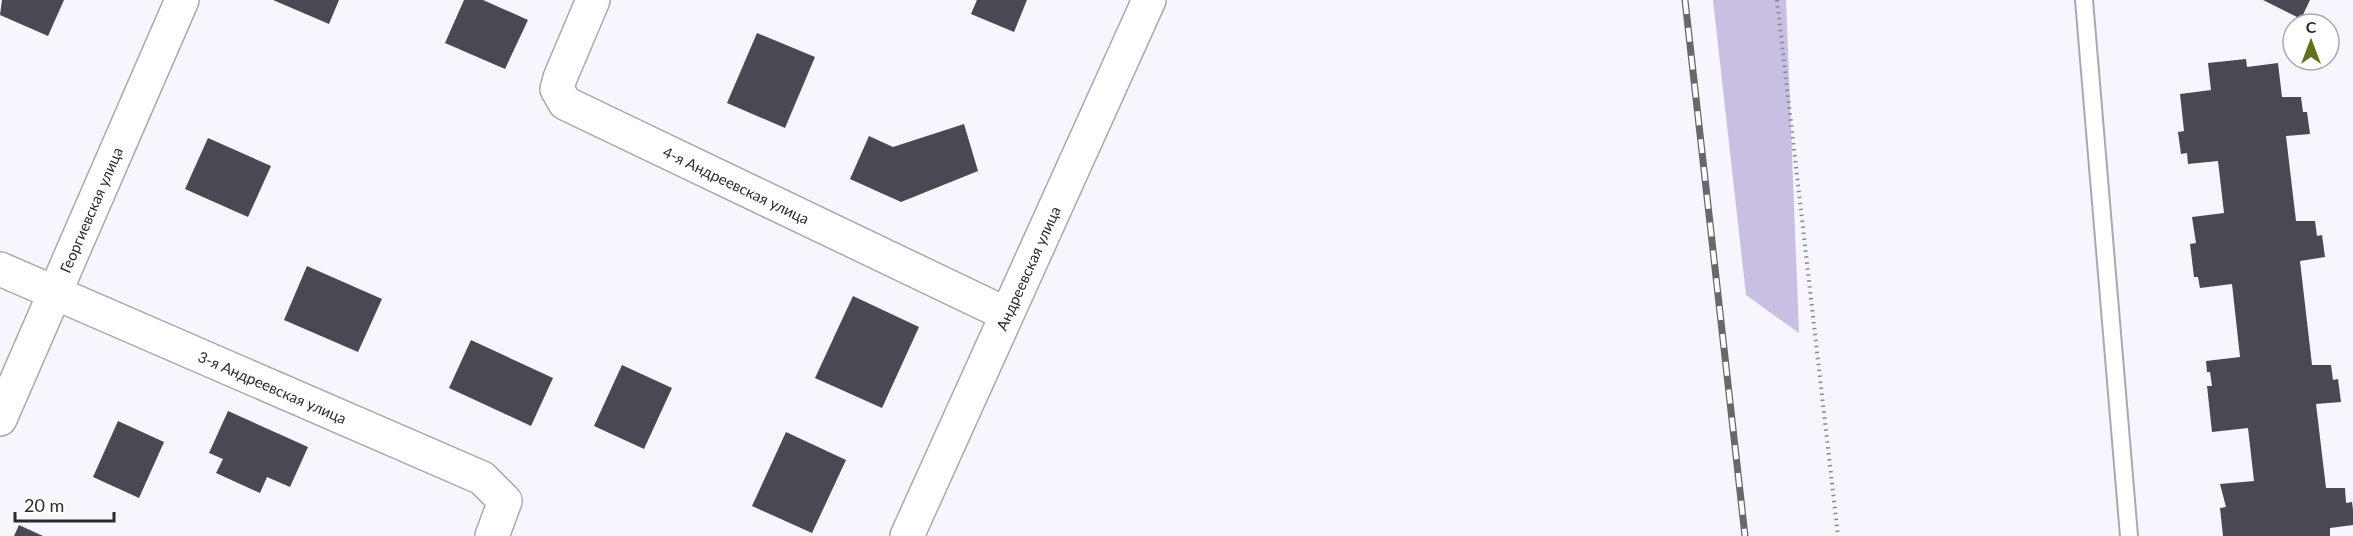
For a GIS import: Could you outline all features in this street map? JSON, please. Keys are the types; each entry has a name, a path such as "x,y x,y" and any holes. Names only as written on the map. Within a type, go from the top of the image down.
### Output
{"street":[{"name":"Георгиевская улица","path":"0,419 182,0"},
{"name":"4-я Андреевская улица","path":"593,0 557,89 565,103 1006,315"},
{"name":"Андреевская улица","path":"907,536 1149,0"},
{"name":"3-я Андреевская улица","path":"0,269 482,478 505,501 492,536"}],"lane":[{"path":"2084,0 2129,536"}],"path":[{"path":"1777,0 1838,536"}],"shaded area":[{"path":"1713,0 1786,0 1799,333 1746,295"}],"building":[{"path":"2,0 64,0 48,36 0,15"},
{"path":"273,0 339,0 329,24"},
{"path":"464,0 483,0 528,20 505,69 445,43"},
{"path":"977,0 1027,0 1014,32 971,14"},
{"path":"2263,0 2310,0 2304,12 2287,12"},
{"path":"757,33 815,57 785,128 727,103"},
{"path":"2246,59 2247,67 2278,63 2282,97 2301,97 2303,112 2307,112 2310,134 2286,136 2296,221 2315,221 2317,236 2322,235 2325,257 2300,261 2312,365 2331,365 2333,380 2338,379 2341,402 2316,404 2326,488 2345,488 2346,503 2352,502 2353,510 2353,525 2330,528 2330,536 2223,536 2220,508 2226,507 2220,484 2254,481 2248,428 2212,432 2207,386 2212,386 2206,361 2240,357 2232,284 2200,288 2198,277 2194,277 2190,244 2196,243 2192,217 2224,213 2218,161 2188,164 2187,153 2181,154 2178,132 2184,131 2180,94 2211,90 2208,63"},
{"path":"964,124 978,171 901,202 850,179 869,136 893,147"},
{"path":"208,138 271,166 248,217 185,189"},
{"path":"307,266 382,299 358,352 284,320"},
{"path":"853,296 919,327 882,408 815,378"},
{"path":"471,340 553,378 531,426 449,388"},
{"path":"622,365 672,388 644,449 594,426"},
{"path":"228,411 308,447 290,487 267,477 260,493 216,473 223,459 209,453"},
{"path":"118,421 164,442 139,498 93,477"},
{"path":"786,432 846,460 812,533 752,506"},
{"path":"19,525 43,536 14,536"}],"railway":[{"path":"1685,0 1745,536"}]}
